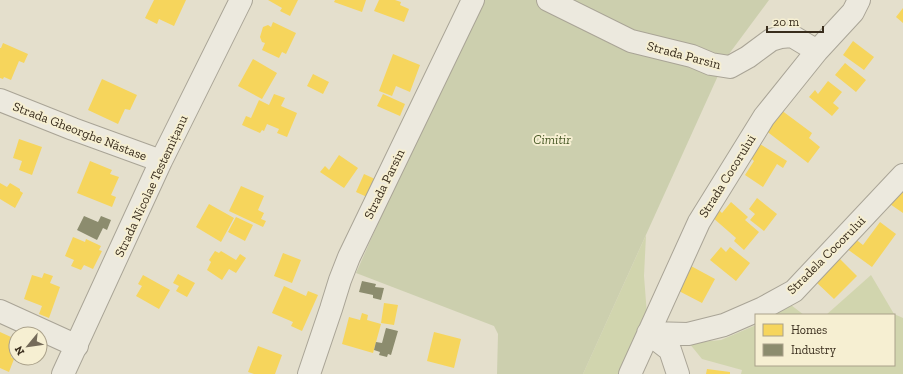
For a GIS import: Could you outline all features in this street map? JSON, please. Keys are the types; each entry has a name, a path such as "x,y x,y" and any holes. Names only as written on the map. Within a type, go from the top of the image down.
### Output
{"street":[{"name":"Strada Nicolae Testemițanu","path":"64,374 161,161 241,0"},
{"name":"Strada Parsin","path":"309,374 349,257 473,0"},
{"name":"Strada Parsin","path":"548,0 631,41 692,56 712,64 730,67 748,57 771,40 781,37 792,36 817,51"},
{"name":"Strada Cocorului","path":"630,374 699,222 764,117 817,51 853,12 859,0"},
{"name":"Strada Gheorghe Năstase","path":"0,100 73,129 161,161"},
{"name":"Stradela Cocorului","path":"648,333 688,334 724,325 763,308 794,291 903,175"},
{"path":"0,311 77,346"},
{"path":"648,333 670,350 678,374"}],"green space":[{"name":"Cimitir","path":"477,0 769,0 726,58 583,374 497,374 498,334 494,326 356,273"},
{"path":"646,235 644,276 647,315 621,374 583,374"},
{"path":"871,275 894,314 827,314"},
{"path":"791,305 803,314 776,314"},
{"path":"895,314 903,318 903,374 741,374 742,370 702,359 689,343 721,340 755,325 755,366 895,366"}],"building: Homes":[{"path":"154,0 186,0 174,26 159,19 157,24 145,18"},
{"path":"268,0 298,0 290,16 280,11 282,8"},
{"path":"335,0 366,0 362,12 334,2"},
{"path":"379,0 395,0 401,2 400,5 409,9 404,22 374,11"},
{"path":"903,8 903,23 896,17"},
{"path":"273,22 296,33 286,54 282,52 279,58 262,50 265,43 262,42 260,37 263,27 268,25 271,27"},
{"path":"853,41 874,57 864,70 843,55"},
{"path":"3,43 28,54 24,63 19,61 11,80 4,77 3,79 0,78 0,48"},
{"path":"393,54 420,65 410,92 396,86 392,96 379,91"},
{"path":"253,59 277,73 262,99 238,86"},
{"path":"845,63 866,80 856,92 835,75"},
{"path":"313,74 329,82 323,94 307,86"},
{"path":"102,79 137,95 130,110 125,109 118,124 88,110"},
{"path":"828,81 842,92 833,103 839,108 832,116 809,97 815,90 818,94"},
{"path":"274,94 285,98 281,106 297,113 287,137 277,133 279,129 267,124 264,131 262,130 260,133 242,125 246,116 251,118 259,100 269,105"},
{"path":"383,94 405,104 400,116 377,106"},
{"path":"781,110 812,133 809,138 820,147 808,163 765,130"},
{"path":"19,139 42,147 32,175 19,170 22,161 13,158"},
{"path":"760,144 787,161 783,168 777,164 763,187 745,175 754,161 751,158"},
{"path":"339,155 358,168 344,188 320,172 325,166 329,170"},
{"path":"90,161 112,170 110,174 119,177 111,195 116,197 112,207 77,193"},
{"path":"364,174 375,179 367,197 356,192"},
{"path":"0,183 7,187 10,183 20,189 23,193 15,208 0,199"},
{"path":"241,186 264,196 258,210 264,213 261,219 266,221 263,227 229,211"},
{"path":"897,188 903,192 903,213 887,202"},
{"path":"757,198 777,214 764,231 750,220 755,214 749,209"},
{"path":"731,202 748,217 745,220 759,232 744,250 734,241 736,238 712,217 719,210 722,213"},
{"path":"209,204 234,218 221,242 196,227"},
{"path":"236,217 253,225 245,241 228,232"},
{"path":"880,222 896,234 872,267 843,246 854,238 863,245"},
{"path":"73,237 85,242 86,239 101,246 99,250 102,251 93,269 84,265 81,270 71,266 74,260 65,256"},
{"path":"721,247 726,252 730,247 750,263 736,281 710,260"},
{"path":"215,251 219,253 221,251 236,260 240,254 246,258 236,273 229,269 222,280 207,270 211,262 209,260"},
{"path":"283,253 301,260 292,283 274,276"},
{"path":"839,258 857,276 834,299 816,282"},
{"path":"691,266 715,279 702,303 677,290"},
{"path":"44,273 53,276 50,283 60,287 49,318 39,314 42,306 24,299 32,275 42,278"},
{"path":"178,274 195,283 187,297 176,291 179,286 173,283"},
{"path":"143,275 170,290 159,309 136,296 142,286 138,284"},
{"path":"284,286 306,296 308,291 318,295 302,331 291,326 293,322 272,313"},
{"path":"384,303 398,305 394,325 381,323"},
{"path":"362,313 368,315 367,320 381,324 373,353 342,344 349,317 360,320"},
{"path":"0,332 8,336 8,366 11,366 9,372 0,368"},
{"path":"434,332 461,339 454,368 427,361"},
{"path":"258,346 282,355 275,374 254,374 248,372"},
{"path":"707,369 730,372 730,374 706,374"}],"building: Industry":[{"path":"84,216 98,222 101,216 111,220 107,230 103,228 97,240 77,230"},
{"path":"362,281 376,284 375,287 384,288 381,300 373,298 373,295 359,292"},
{"path":"386,328 398,331 391,355 388,354 387,357 379,355 380,352 374,350 376,342 382,343"}]}
